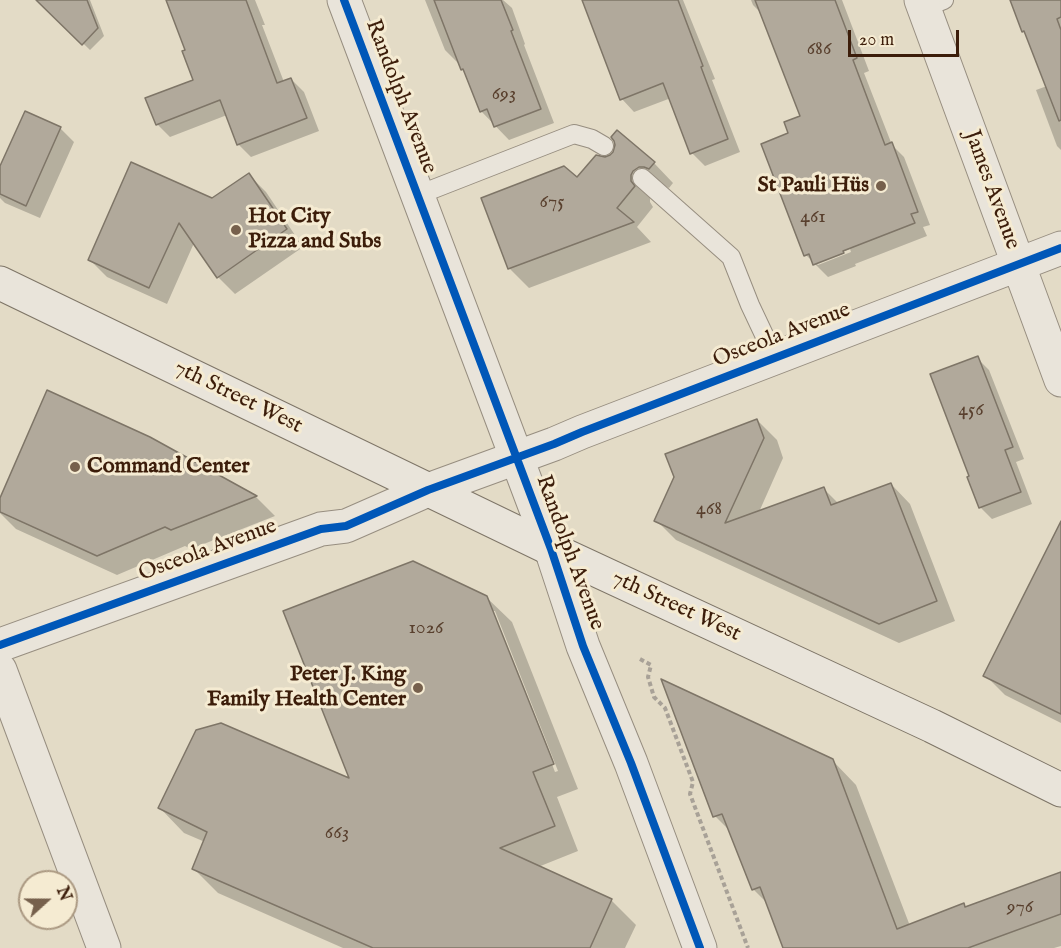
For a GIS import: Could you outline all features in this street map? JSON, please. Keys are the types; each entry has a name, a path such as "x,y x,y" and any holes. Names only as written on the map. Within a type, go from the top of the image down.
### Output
{"street":[{"name":"Randolph Avenue","path":"344,0 516,457 583,646 631,763 700,948"},
{"name":"James Avenue","path":"930,3 1018,265 1061,380"},
{"name":"Osceola Avenue","path":"0,645 321,529 345,526 428,490 554,444 1061,248"},
{"name":"7th Street West","path":"0,284 550,549 940,730 1061,790"},
{"path":"0,670 104,948"}],"lane":[{"path":"418,195 573,134 592,139 604,146"},
{"path":"642,178 731,257 775,358"}],"path":[{"path":"640,659 651,664 648,676 654,697 665,708 693,782 690,794 748,948"}],"building":[{"path":"36,0 87,0 98,28 82,45"},
{"path":"166,0 246,0 277,83 291,78 307,118 237,145 220,100 156,125 145,98 193,80 182,51 185,50"},
{"path":"434,0 501,0 541,109 494,127 487,109 480,112"},
{"path":"582,0 678,0 728,139 690,154 663,83 620,100"},
{"path":"755,0 835,0 857,58 853,60 885,145 892,142 918,212 911,214 915,223 813,265 809,254 804,256 761,144 788,133 784,122 800,116"},
{"path":"1010,0 1061,0 1061,17 1057,19 1061,30 1061,120 1059,121 1024,31 1022,32"},
{"path":"25,111 61,127 26,206 0,194 0,166"},
{"path":"617,130 655,162 649,169 639,167 633,171 631,181 635,186 617,208 634,222 508,269 481,198 564,166 577,177 596,155 605,157 613,152 615,145 611,137"},
{"path":"131,162 212,198 249,173 287,229 217,278 179,223 149,288 88,260"},
{"path":"978,356 1013,447 1005,450 1021,492 979,508 930,374"},
{"name":"Command Center","path":"47,390 150,437 257,496 171,530 165,527 97,556 0,512 0,498"},
{"path":"757,419 764,438 725,523 824,487 831,505 891,483 937,601 879,624 654,521 674,477 665,454"},
{"path":"1061,521 1061,714 983,676"},
{"path":"413,561 487,596 554,764 533,772 555,826 500,848 612,899 590,948 373,948 192,869 207,832 158,808 196,730 221,723 349,778 283,611"},
{"path":"661,679 833,759 897,929 964,903 965,907 1061,872 1061,914 968,948 783,948 760,887 752,890 722,814 713,817"}],"cycle path":[{"path":"344,0 551,549 583,646 631,763 700,948"},
{"path":"0,645 321,529 346,526 428,490 554,444 1061,248"}],"place":[{"name":"St Pauli Hüs","path":"881,186"},
{"name":"Hot City Pizza and Subs","path":"236,230"},
{"name":"Command Center","path":"75,467"},
{"name":"Peter J. King Family Health Center","path":"418,688"}]}
